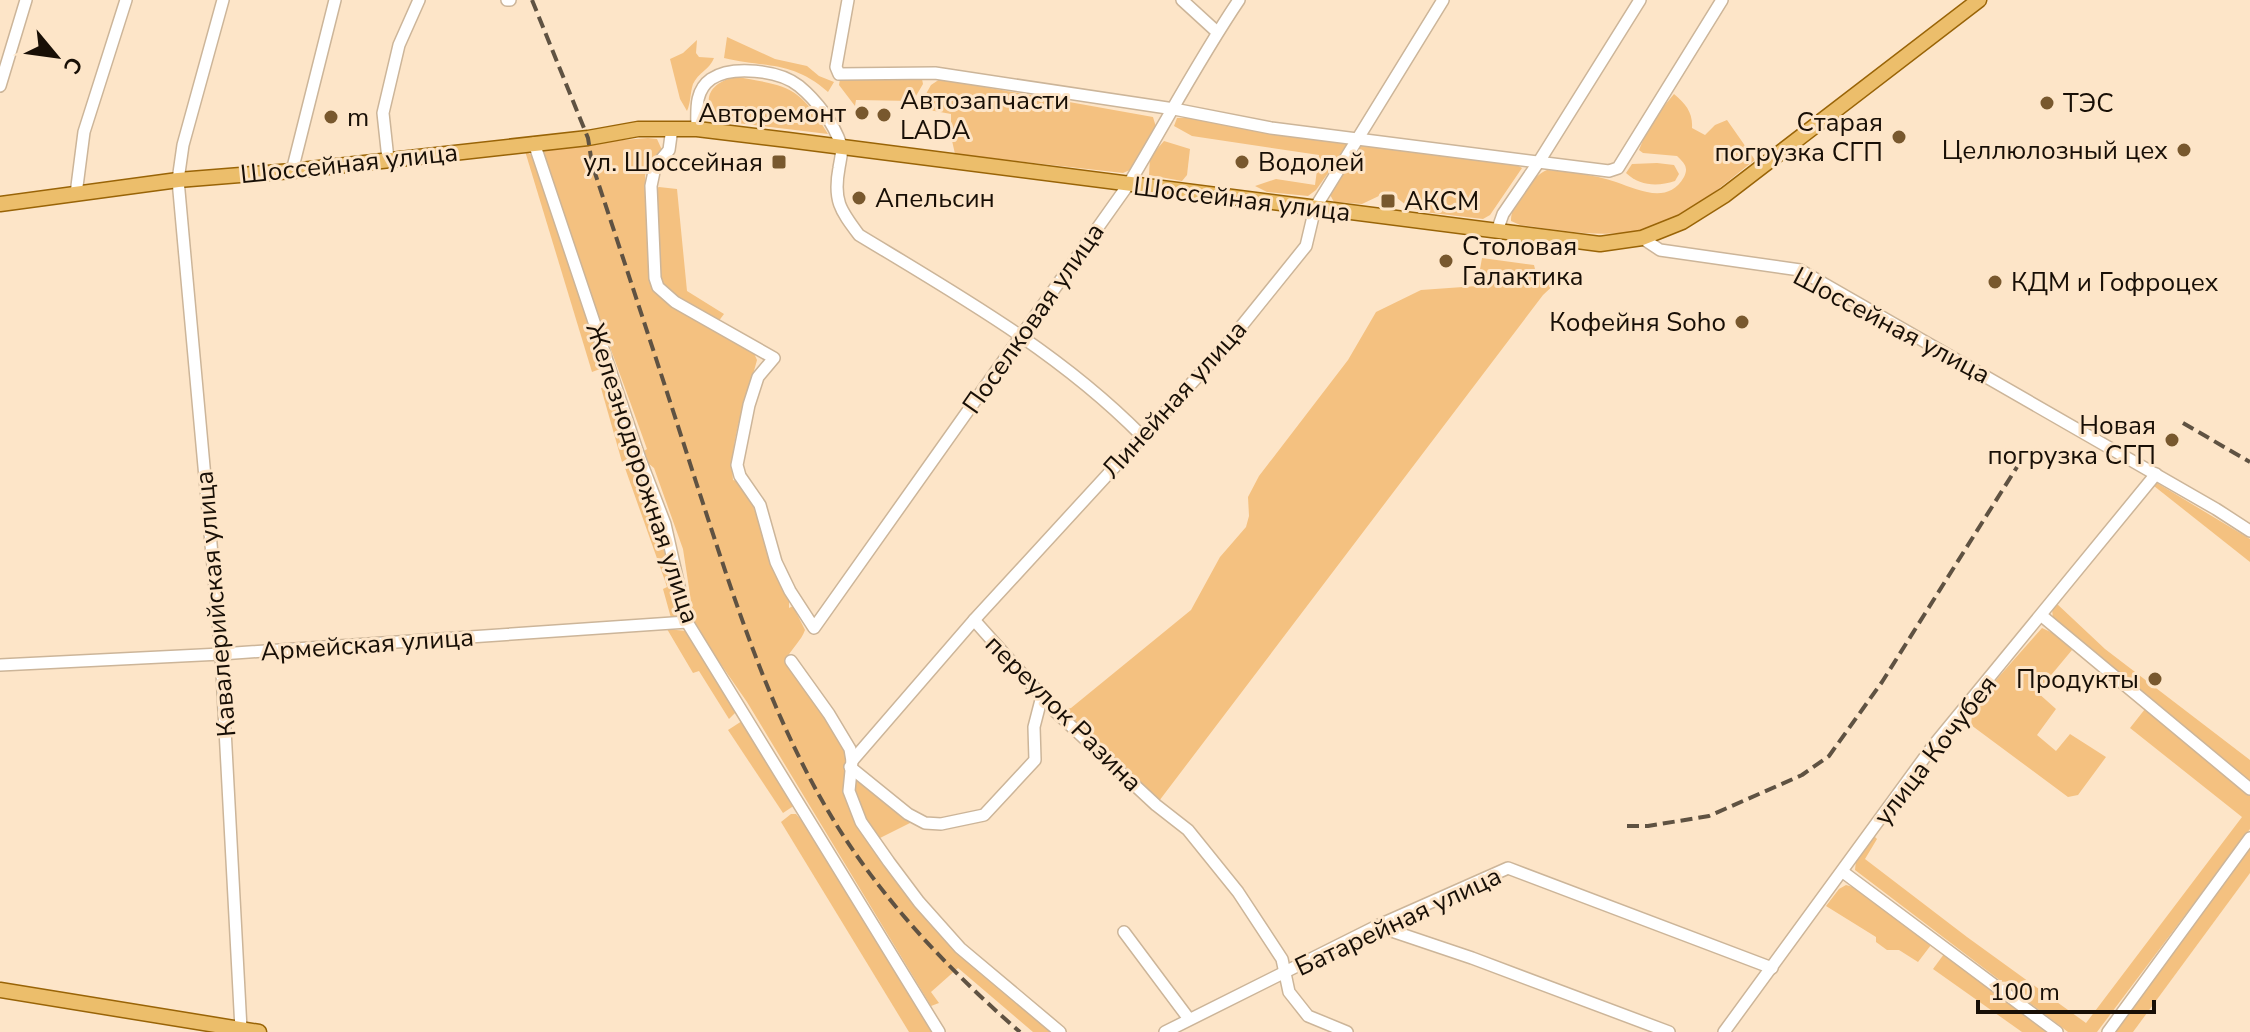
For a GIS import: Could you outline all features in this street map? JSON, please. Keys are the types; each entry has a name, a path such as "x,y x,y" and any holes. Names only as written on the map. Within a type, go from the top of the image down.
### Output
{"main road":[{"name":"Шоссейная улица","path":"0,204 178,180 292,171 638,129 672,128 1600,244 1642,238 1682,222 1725,195 1979,0"},
{"path":"0,990 259,1032"}],"street":[{"path":"0,86 26,0"},
{"path":"76,194 84,132 126,0"},
{"name":"Кавалерийская улица","path":"223,0 183,145 178,180 221,654 241,1029"},
{"path":"292,171 335,0"},
{"path":"388,159 383,113 399,45 419,0"},
{"path":"848,0 836,67 839,74 935,73 1174,109 1271,128 1609,171 1618,168 1722,0"},
{"path":"1182,0 1217,32"},
{"name":"Поселковая улица","path":"672,128 669,150 655,167 651,186 655,278 658,287 675,302 774,358 758,377 737,465 740,476 760,505 776,562 814,628 1128,185 1217,32 1239,0"},
{"name":"Линейная улица","path":"851,764 974,620 1223,349 1306,246 1315,208 1443,0"},
{"path":"1497,231 1503,214 1640,0"},
{"path":"697,129 698,94 710,80 724,73 750,69 797,83 823,110 843,147 835,189 840,210 859,235 1021,334 1115,409 1141,435"},
{"name":"Железнодорожная улица","path":"534,143 640,459 665,524 687,622 939,1032"},
{"name":"Шоссейная улица","path":"1642,238 1660,250 1800,270 2250,531"},
{"name":"улица Кочубея","path":"1724,1032 1933,746 2156,474"},
{"path":"2042,616 2250,789"},
{"name":"переулок Разина","path":"974,620 1042,696 1156,805 1188,830 1238,892 1282,959 1289,992 1308,1016 1347,1032"},
{"name":"Армейская улица","path":"0,665 221,654 687,622"},
{"path":"791,661 850,749 849,791 861,822 919,902 960,948 1060,1032"},
{"path":"851,764 876,790 925,823 941,824 984,815 1035,760 1034,727 1042,696"},
{"path":"2108,1032 2250,838"},
{"name":"Батарейная улица","path":"1165,1032 1377,926 1508,868 1772,968"},
{"path":"1843,872 2057,1032"},
{"path":"1377,926 1669,1032"},
{"path":"1124,932 1189,1019"}],"shaded area":[{"path":"727,37 775,59 807,66 819,76 834,82 828,92 790,70 724,58"},
{"path":"697,40 696,53 699,57 714,58 693,84 687,111 680,99 670,59 683,53"},
{"path":"737,77 791,91 809,106 828,134 721,121 710,107 710,93 720,83"},
{"path":"918,77 923,84 913,101 856,100 855,106 839,85 840,79"},
{"path":"940,79 1153,117 1156,127 1130,170 1123,173 955,154 951,114 918,108 931,85"},
{"path":"1674,94 1688,109 1692,128 1705,135 1715,125 1727,120 1755,160 1691,209 1650,228 1595,234 1520,225 1511,221 1514,207 1523,192 1547,170 1599,177 1653,193 1670,191 1677,186 1686,168 1677,156 1639,150 1650,123"},
{"path":"1177,118 1349,142 1316,190 1308,196 1267,192 1255,186 1276,179 1315,185 1319,155 1192,136 1174,126"},
{"path":"657,139 662,150 647,166 645,176 653,281 752,349 757,360 736,434 733,480 740,482 748,492 789,598 789,608 793,606 805,630 786,659 833,726 847,752 851,810 961,954 1052,1032 1033,1032 958,968 931,992 939,1003 931,1006 747,702 695,627 683,549 654,468 648,463 644,451 647,449 542,151 548,146"},
{"path":"1164,141 1190,149 1187,175 1182,181 1149,175 1150,157"},
{"path":"1365,143 1515,164 1522,168 1490,215 1483,219 1424,212 1397,198 1381,195 1362,204 1334,202 1328,191"},
{"path":"525,151 533,156 602,363 600,369 592,372"},
{"path":"1632,164 1674,165 1679,174 1675,181 1649,184 1637,181 1626,173"},
{"path":"655,189 677,189 687,291 724,314 718,322 664,289 659,281"},
{"path":"1482,258 1534,265 1537,277 1558,281 1543,295 1156,805 1056,712 1071,708 1191,610 1220,557 1246,527 1248,497 1259,476 1348,360 1376,312 1421,290 1477,286"},
{"path":"613,385 634,449 631,456 622,462 601,388"},
{"path":"637,465 672,569 678,608 675,619 671,618 663,589 667,587 625,468"},
{"path":"2157,483 2250,539 2250,562 2154,486"},
{"path":"2056,603 2105,649 2250,760 2250,781 2053,619 2052,609"},
{"path":"2042,628 2055,634 2072,650 2037,692 2056,709 2037,735 2056,751 2070,734 2106,757 2078,795 2068,797 1971,725 1973,706"},
{"path":"667,629 686,631 737,711 729,719 699,671 693,673"},
{"path":"2145,709 2250,795 2250,829 2097,1032 2068,1032 1855,870 1856,860 1873,835 1877,839 1865,859 2086,1023 2242,817 2130,728"},
{"path":"742,721 795,805 783,813 728,730"},
{"path":"855,780 912,822 878,839 858,803"},
{"path":"796,814 802,821 932,1032 909,1032 781,822"},
{"path":"2250,846 2250,873 2133,1032 2112,1032"},
{"path":"1846,885 1853,887 1931,945 1918,962 1899,950 1887,950 1876,942 1876,937 1826,906"},
{"path":"1944,954 2050,1032 2022,1032 1933,969"}],"railway":[{"path":"532,0 588,138 592,164 725,571 757,660 794,746 839,829 878,885 946,962 1020,1032"},
{"path":"2183,423 2250,462"},
{"path":"1627,826 1648,826 1709,816 1802,775 1829,756 1882,682 2017,467"}],"place":[{"name":"ТЭС","path":"2047,103"},
{"name":"Авторемонт","path":"862,113"},
{"name":"Автозапчасти LADA","path":"884,115"},
{"name":"m","path":"331,117"},
{"name":"Старая погрузка СГП","path":"1899,137"},
{"name":"Целлюлозный цех","path":"2184,150"},
{"name":"ул. Шоссейная","path":"779,162"},
{"name":"Водолей","path":"1242,162"},
{"name":"Апельсин","path":"859,198"},
{"name":"АКСМ","path":"1388,201"},
{"name":"Столовая Галактика","path":"1446,261"},
{"name":"КДМ и Гофроцех","path":"1995,282"},
{"name":"Кофейня Soho","path":"1742,322"},
{"name":"Новая погрузка СГП","path":"2172,440"},
{"name":"Продукты","path":"2155,679"}]}
